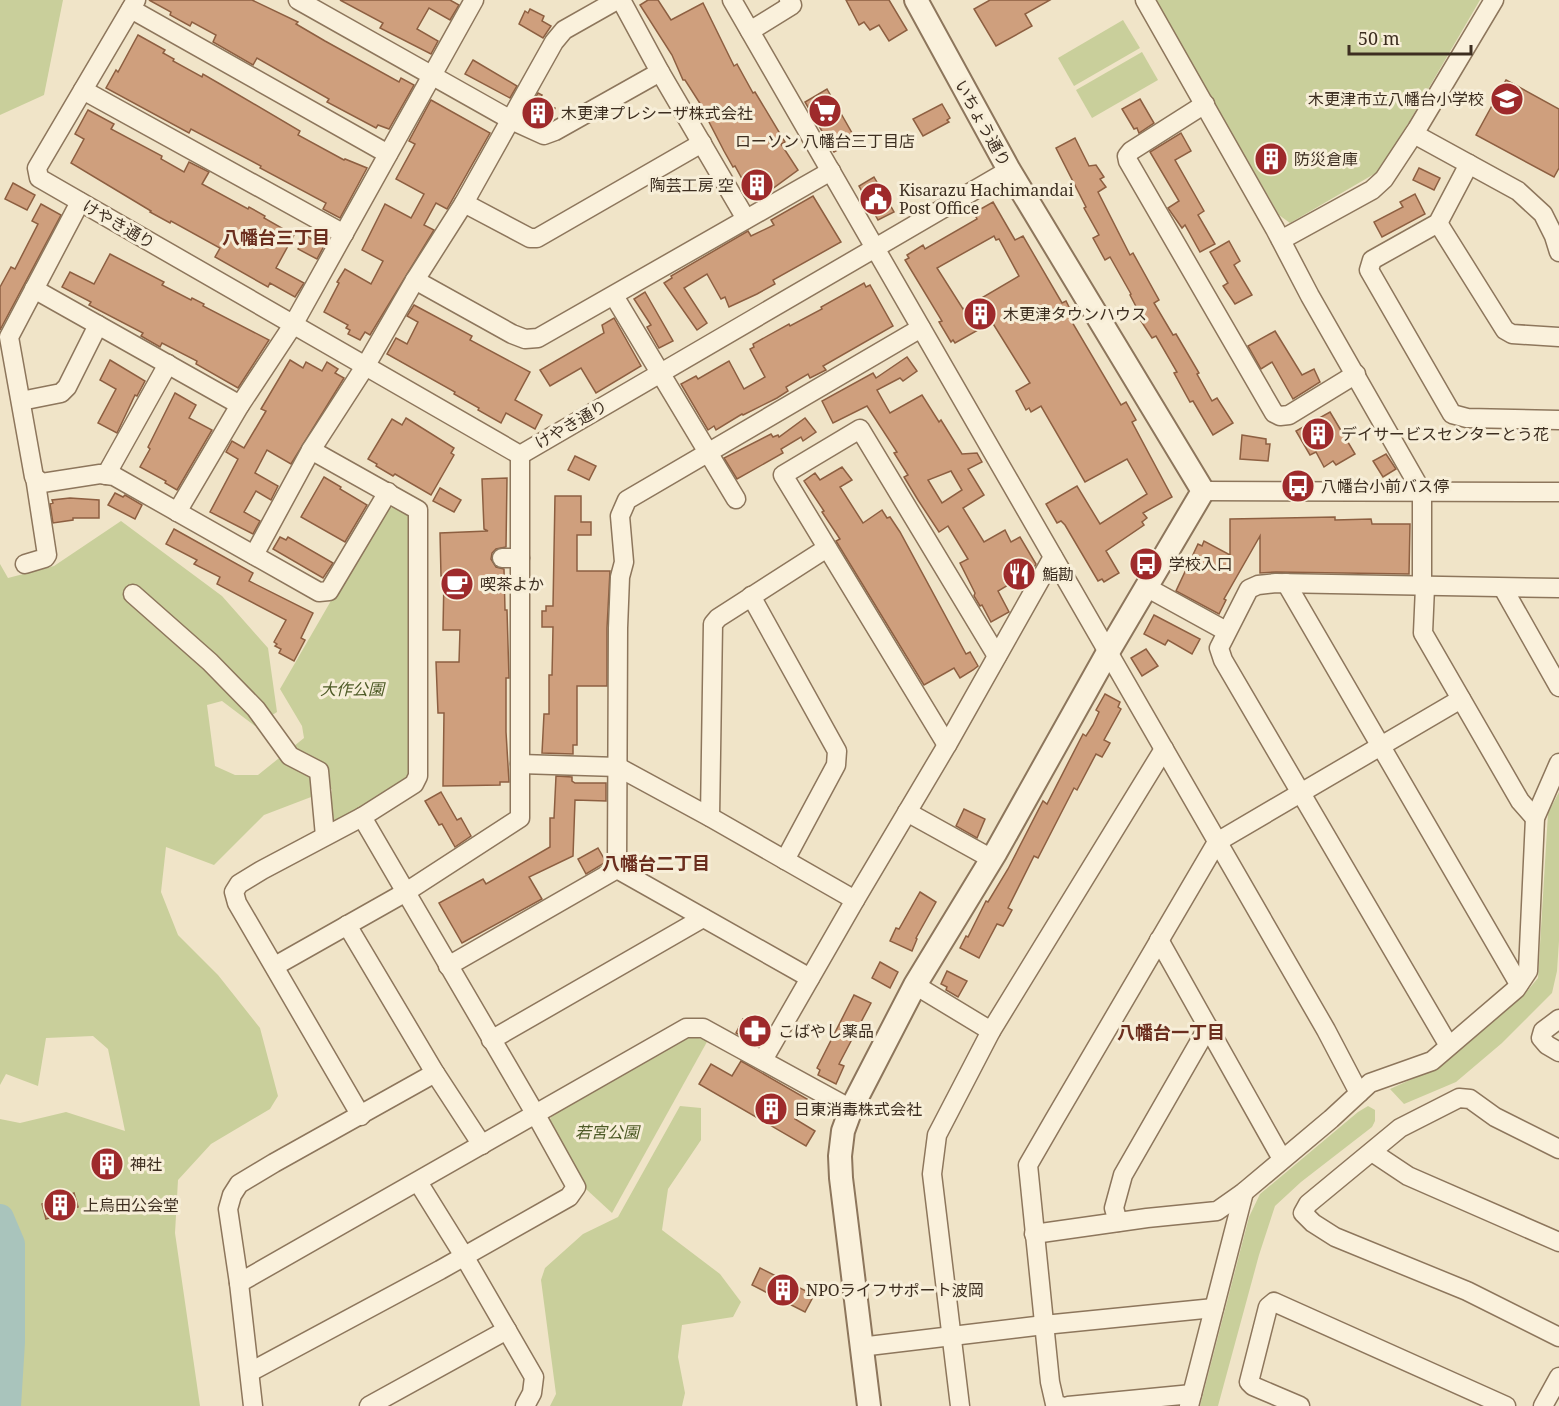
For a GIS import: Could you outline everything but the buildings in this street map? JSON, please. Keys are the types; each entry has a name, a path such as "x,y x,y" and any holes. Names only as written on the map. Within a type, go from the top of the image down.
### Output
{"street":[{"path":"298,0 430,76 511,120 544,135 660,72"},
{"path":"177,512 240,405 293,325 474,0"},
{"path":"254,555 312,450 464,203 554,42 563,30 619,0 746,219"},
{"path":"732,0 1326,1030 1359,1093"},
{"path":"750,30 792,4 789,0"},
{"name":"いちょう通り","path":"916,0 1009,170 1203,490"},
{"path":"1145,0 1422,492 1423,633 1520,801 1535,818"},
{"path":"1281,240 1372,190 1384,179 1414,134 1494,0"},
{"path":"344,234 83,90 133,5 388,154"},
{"name":"けやき通り","path":"83,90 37,168 39,178 520,455 1009,170"},
{"path":"1205,104 1131,151 1127,156 1128,161 1274,413 1280,416 1289,415 1356,374"},
{"path":"1414,134 1518,191 1543,214 1559,252"},
{"path":"464,203 530,238 537,238 702,143"},
{"path":"1469,164 1438,223 1372,260 1369,270 1452,414 1467,418 1559,420"},
{"path":"415,280 512,334 525,339 538,338 831,171"},
{"path":"25,564 45,558 47,555 9,337 80,202"},
{"path":"1438,223 1504,330 1512,334 1559,337"},
{"path":"34,289 240,405"},
{"path":"614,296 736,499"},
{"path":"21,401 61,393 67,387 98,325"},
{"path":"616,870 618,628 620,577 624,562 618,556 620,516 627,500 921,328"},
{"path":"106,475 168,364"},
{"path":"947,745 783,475 860,429 997,656"},
{"path":"312,450 418,510 418,776 414,784 362,817 262,870 239,884 234,892 237,903 361,1116"},
{"path":"275,966 405,892 520,818 520,764 511,558 520,455"},
{"path":"35,477 42,483 100,474 114,476 319,592 330,591 388,492"},
{"path":"869,1406 860,1347 840,1156 843,1131 851,1109 915,985 992,859 1108,652 1203,490 1559,492"},
{"path":"710,817 713,624 718,618 751,596 827,548"},
{"path":"763,1060 947,745 1053,557"},
{"path":"1286,583 1519,984"},
{"path":"1449,1046 1223,660 1219,648 1249,589 1258,585 1286,583 1559,588"},
{"path":"1146,587 1226,631"},
{"path":"1503,588 1559,687"},
{"path":"133,594 210,662 256,709 290,756 319,771 325,836"},
{"path":"751,596 837,751 836,765 785,860"},
{"path":"1061,1406 1055,1404 1050,1382 1028,1165 1217,842 1461,699"},
{"path":"960,1406 932,1174 937,1135 991,1031 1164,749"},
{"path":"1034,1234 1217,1211 1244,1192 1370,1083 1432,1061 1519,984 1528,971 1535,818 1559,763"},
{"path":"520,764 618,767 855,900"},
{"path":"907,812 992,859"},
{"path":"250,1372 569,1197 576,1187 362,817"},
{"path":"616,870 810,978"},
{"path":"448,966 616,870"},
{"path":"491,1040 703,918"},
{"path":"347,925 435,1072 482,1145"},
{"path":"1159,940 1282,1159"},
{"path":"915,985 991,1031"},
{"path":"1559,1019 1544,1031 1541,1038 1547,1045 1559,1052"},
{"path":"1118,1222 1114,1208 1123,1175 1208,1027"},
{"path":"240,1283 686,1028 703,1028 851,1109"},
{"path":"253,1406 240,1283 228,1209 232,1196 239,1184 435,1072"},
{"path":"1559,1149 1496,1117 1470,1099 1460,1098 1400,1128 1308,1204 1303,1213 1313,1223 1335,1237 1467,1291 1559,1337"},
{"path":"1372,1152 1408,1176 1559,1242"},
{"path":"418,1182 534,1377 532,1393 525,1406"},
{"path":"1068,1406 1191,1400 1244,1192"},
{"path":"1300,1406 1253,1386 1249,1382 1268,1307 1274,1302 1506,1406"},
{"path":"860,1347 1214,1308"},
{"path":"369,1406 507,1330"},
{"path":"1543,1406 1559,1377"}],"green space":[{"path":"0,0 63,0 44,95 0,115"},
{"path":"1155,0 1480,0 1381,170 1290,223 1279,215"},
{"path":"1123,20 1140,48 1074,86 1058,58"},
{"path":"1142,52 1158,80 1092,118 1076,90"},
{"name":"大作公園","path":"397,506 414,514 416,774 333,826 328,820 332,789 264,815 214,865 166,847 161,892 178,935 218,975 260,1028 278,1096 270,1109 211,1144 178,1180 175,1233 200,1406 0,1406 0,1119 20,1123 66,1112 125,1131 108,1049 93,1036 46,1038 38,1086 6,1074 0,1085 0,564 8,578 54,566 121,521 222,596 268,648 277,712 255,726 222,701 207,705 215,766 235,775 258,775 304,738 302,726 280,689 384,509"},
{"path":"1559,792 1559,941 1557,971 1552,993 1502,1043 1456,1082 1404,1104 1390,1089 1443,1065 1523,996 1538,978 1548,813"},
{"name":"若宮公園","path":"688,1036 708,1040 612,1213 586,1189 549,1122 553,1112"},
{"path":"680,1106 701,1108 701,1140 668,1189 662,1230 720,1274 741,1302 733,1317 682,1325 678,1357 685,1393 682,1406 550,1406 556,1394 541,1280 545,1268 583,1234 618,1217"},
{"path":"1368,1106 1375,1110 1375,1121 1372,1127 1301,1182 1275,1206 1259,1255 1218,1406 1200,1406 1249,1217 1260,1194"}],"waterway":[{"path":"0,1218 11,1244 11,1342 7,1406"}],"place":[{"name":"木更津市立八幡台小学校","path":"1507,99"},
{"name":"ローソン 八幡台三丁目店","path":"825,111"},
{"name":"木更津プレシーザ株式会社","path":"538,113"},
{"name":"防災倉庫","path":"1271,159"},
{"name":"陶芸工房 空","path":"757,185"},
{"name":"Kisarazu Hachimandai Post Office","path":"876,199"},
{"name":"木更津タウンハウス","path":"980,314"},
{"name":"デイサービスセンターとう花","path":"1318,434"},
{"name":"八幡台小前バス停","path":"1298,486"},
{"name":"学校入口","path":"1146,564"},
{"name":"鮨勘","path":"1019,574"},
{"name":"喫茶よか","path":"457,584"},
{"name":"こばやし薬品","path":"755,1031"},
{"name":"日東消毒株式会社","path":"771,1109"},
{"name":"神社","path":"107,1164"},
{"name":"上烏田公会堂","path":"60,1205"},
{"name":"NPOライフサポート波岡","path":"783,1290"}],"district":[{"name":"八幡台三丁目","path":"276,238"},
{"name":"八幡台二丁目","path":"656,864"},
{"name":"八幡台一丁目","path":"1171,1033"}]}
